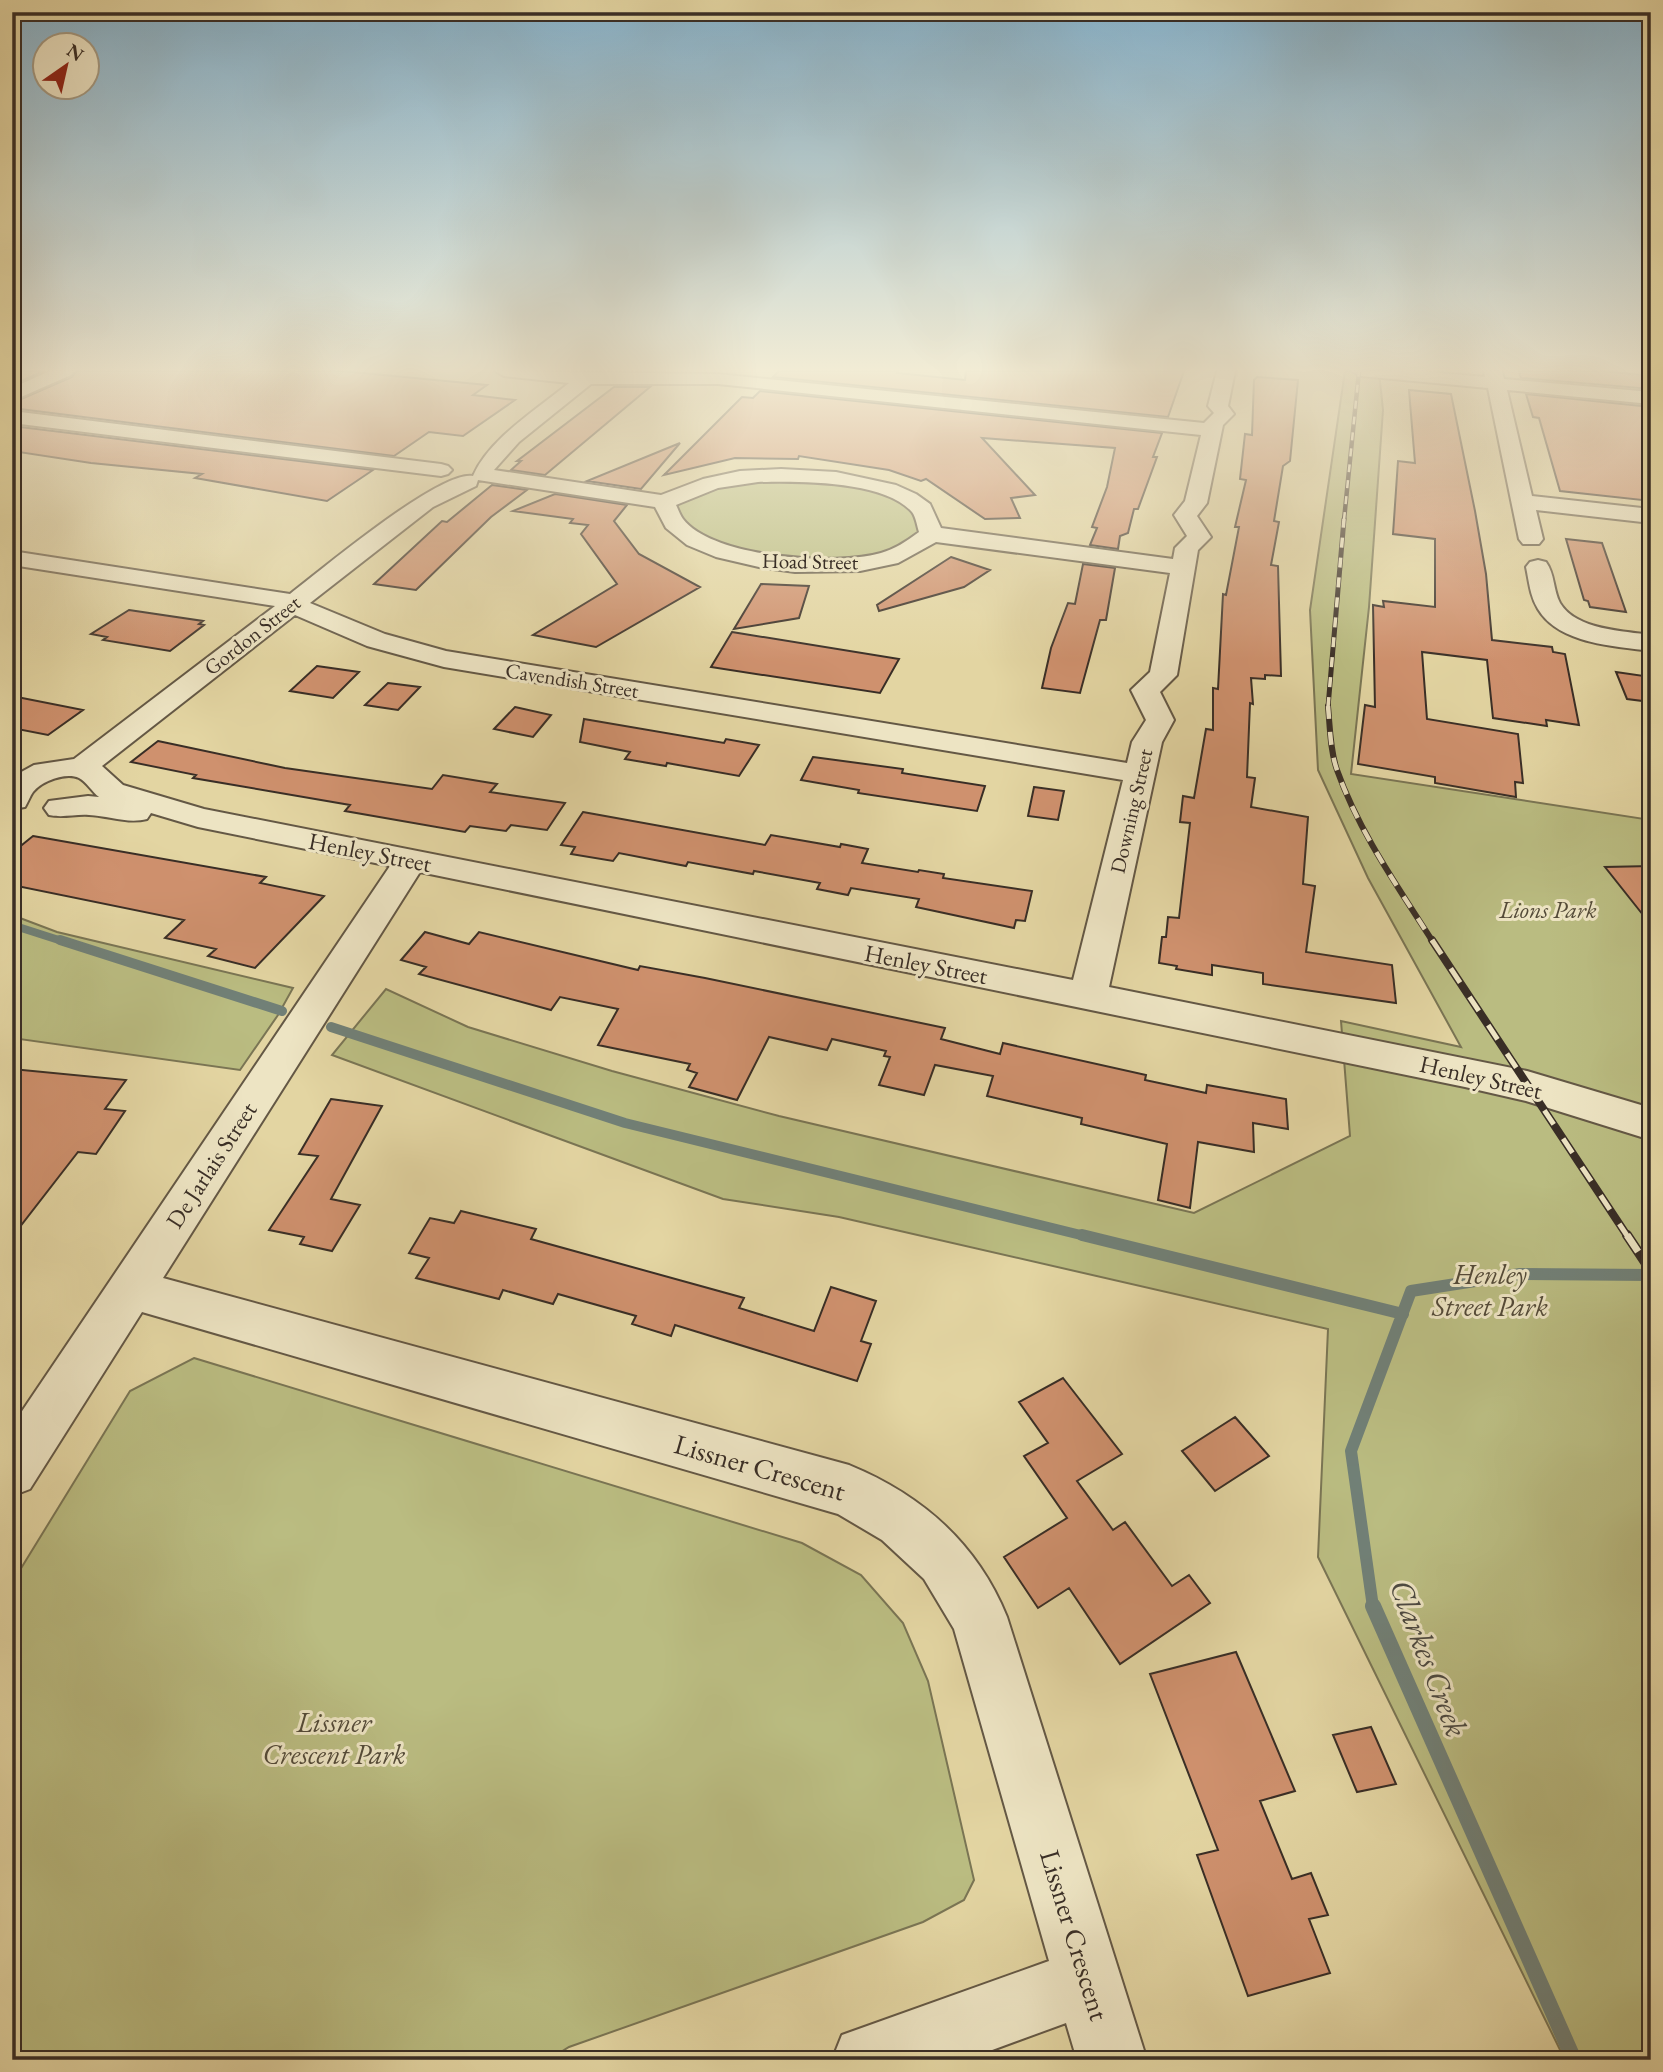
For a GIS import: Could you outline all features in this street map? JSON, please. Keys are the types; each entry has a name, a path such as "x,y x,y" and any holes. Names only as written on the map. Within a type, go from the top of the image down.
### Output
{"street":[{"path":"420,468 664,502 691,489 742,476 813,476 849,481 903,495 923,509 931,534 1183,568"},
{"name":"Gordon Street","path":"60,808 81,800 94,788 88,775 292,605 471,468"},
{"name":"Downing Street","path":"1088,996 1147,742 1160,720 1145,690 1163,675 1187,548 1199,537 1185,516 1196,503 1204,468"},
{"path":"1516,468 1531,539"},
{"name":"Hoad Street","path":"664,502 666,514 677,528 689,537 737,557 776,563 858,564 883,560 906,552 931,534"},
{"path":"1524,502 1651,516"},
{"name":"Cavendish Street","path":"12,558 278,598 376,640 444,659 1139,774"},
{"path":"1538,567 1551,610 1573,626 1609,637 1651,643"},
{"path":"16,790 55,770 88,775"},
{"name":"Henley Street","path":"88,775 105,790 198,817 1477,1074 1527,1086 1651,1124"},
{"name":"Henley Street","path":"16,790 21,808 32,811 89,805 148,814 198,817"},
{"name":"De Jarlais Street","path":"12,1471 411,860"},
{"name":"Lissner Crescent","path":"130,1289 849,1491 901,1521 943,1560 979,1617 1112,2060"},
{"path":"867,2060 1090,1981"}],"green space":[{"path":"1331,468 1379,468 1369,607 1351,774 1651,820 1651,2060 1565,2060 1318,1557 1328,1329 839,1217 723,1199 332,1055 386,989 468,1027 612,1071 779,1116 1194,1213 1350,1136 1341,1021 1461,1047 1368,878 1318,770 1310,610"},
{"path":"813,476 903,495 931,534 883,560 737,557 666,514 691,489 712,483"},
{"path":"12,915 57,932 293,988 240,1070 12,1038"},
{"name":"Lissner Crescent Park","path":"194,1358 802,1543 861,1575 903,1623 928,1681 974,1880 964,1900 923,1922 569,2047 548,2060 12,2060 12,1583 130,1391"}],"building":[{"path":"138,468 354,468 373,470 327,501 195,478 202,474"},
{"path":"514,468 554,468 545,475 511,470"},
{"path":"620,468 659,468 641,489 587,481"},
{"path":"671,468 695,468 664,475"},
{"path":"874,468 1010,468 1035,495 1011,498 1020,518 985,519 926,479 921,481"},
{"path":"1111,468 1153,468 1138,509 1134,509 1128,533 1120,536 1118,549 1090,545 1097,528 1092,527 1107,487"},
{"path":"1241,468 1283,468 1274,521 1279,522 1271,565 1278,566 1281,676 1251,678 1253,704 1250,703 1247,777 1255,778 1251,807 1308,817 1303,884 1315,886 1306,952 1392,965 1396,1003 1263,984 1263,973 1212,965 1212,975 1159,963 1168,917 1179,918 1190,823 1180,822 1183,796 1194,798 1206,729 1213,730 1213,688 1218,689 1223,594 1226,595 1239,527 1235,527 1246,480 1240,479"},
{"path":"1398,468 1466,468 1486,574 1492,640 1552,647 1553,652 1565,654 1579,725 1546,720 1547,726 1493,718 1487,660 1422,652 1427,719 1518,734 1523,783 1515,782 1516,797 1435,783 1435,777 1358,764 1365,705 1375,707 1373,605 1384,607 1383,601 1435,607 1435,539 1393,534"},
{"path":"1553,468 1651,468 1651,501 1560,491"},
{"path":"492,485 527,490 491,517 416,590 374,584 442,521 447,522"},
{"path":"555,494 627,505 614,521 639,554 700,587 596,647 533,635 617,584 581,534 588,525 570,523 573,519 513,511"},
{"path":"1566,539 1602,543 1626,612 1590,607 1588,601 1584,600"},
{"path":"951,557 990,570 964,587 879,611 877,605"},
{"path":"1083,564 1115,568 1106,620 1100,620 1080,693 1042,688 1051,648 1068,603 1075,604"},
{"path":"761,584 809,586 799,618 734,629"},
{"path":"129,610 203,621 199,624 204,625 170,651 103,640 107,637 91,634"},
{"path":"732,632 899,659 880,693 711,667"},
{"path":"317,666 359,672 333,698 290,691"},
{"path":"1616,672 1651,677 1651,702 1627,699"},
{"path":"388,683 420,687 398,710 365,705"},
{"path":"12,696 83,710 48,735 12,728"},
{"path":"515,707 551,715 533,737 494,729"},
{"path":"584,719 724,743 726,739 759,745 739,776 667,763 666,766 625,759 630,752 580,742"},
{"path":"158,741 285,768 432,789 443,775 497,784 490,792 565,803 547,830 511,825 506,831 470,826 465,832 345,811 350,805 193,778 196,775 131,762"},
{"path":"813,757 903,769 902,773 985,786 977,811 858,793 859,790 801,780"},
{"path":"1034,787 1064,791 1058,820 1028,816"},
{"path":"583,812 765,845 771,835 840,847 841,844 868,849 862,863 944,874 943,878 1032,891 1025,921 1016,920 1014,928 916,907 919,899 851,888 848,895 817,889 820,883 754,871 753,874 688,862 686,866 619,853 613,861 571,854 575,847 561,845"},
{"path":"33,836 266,877 260,883 324,896 255,968 208,956 216,949 165,938 184,920 12,885 12,853"},
{"path":"1651,866 1651,925 1605,867"},
{"path":"425,932 469,944 479,932 638,970 640,966 705,978 945,1028 941,1039 1000,1054 1003,1043 1146,1075 1145,1080 1206,1093 1207,1085 1286,1099 1288,1129 1253,1123 1254,1152 1198,1142 1190,1208 1158,1200 1167,1144 1081,1124 1082,1118 987,1096 993,1076 935,1065 924,1095 879,1085 890,1057 884,1056 886,1051 832,1039 827,1050 769,1037 737,1100 689,1087 697,1073 687,1070 690,1064 598,1045 618,1009 560,997 551,1010 419,974 426,967 401,960"},
{"path":"12,1069 126,1080 105,1109 125,1111 96,1154 78,1152 12,1237"},
{"path":"331,1099 382,1106 331,1199 360,1205 332,1251 300,1244 304,1237 269,1230 318,1156 299,1154"},
{"path":"461,1211 536,1229 531,1239 744,1298 739,1308 814,1331 831,1287 876,1301 861,1341 871,1344 857,1381 675,1325 671,1336 632,1324 636,1316 558,1294 553,1304 503,1290 499,1299 416,1278 429,1258 409,1253 430,1218 454,1223"},
{"path":"1063,1378 1122,1454 1077,1481 1113,1530 1125,1522 1172,1586 1189,1575 1210,1603 1120,1664 1069,1588 1038,1608 1004,1557 1067,1518 1024,1456 1048,1443 1019,1402"},
{"path":"1235,1417 1269,1456 1215,1491 1182,1451"},
{"path":"1236,1652 1295,1791 1260,1801 1292,1879 1311,1873 1328,1915 1309,1919 1330,1973 1248,1996 1197,1855 1218,1850 1150,1674"},
{"path":"1371,1727 1396,1784 1357,1792 1333,1735"}],"waterway":[{"path":"12,925 65,942"},
{"path":"60,940 282,1011"},
{"path":"331,1027 625,1123 1089,1237"},
{"path":"1082,1235 1402,1314"},
{"name":"Clarkes Creek","path":"1402,1314 1411,1291 1520,1274 1651,1275"},
{"name":"Clarkes Creek","path":"1373,1607 1351,1451 1402,1314"},
{"name":"Clarkes Creek","path":"1373,1606 1574,2060"}],"railway":[{"path":"1344,520 1349,468"},
{"path":"1328,706 1344,519"},
{"path":"1328,706 1333,755 1346,793 1380,859 1433,942"},
{"path":"1432,940 1628,1237"},
{"path":"1627,1235 1651,1271"}],"park label":[{"name":"Lions Park","path":"1548,909"},
{"name":"Henley Street Park","path":"1490,1290"}]}
